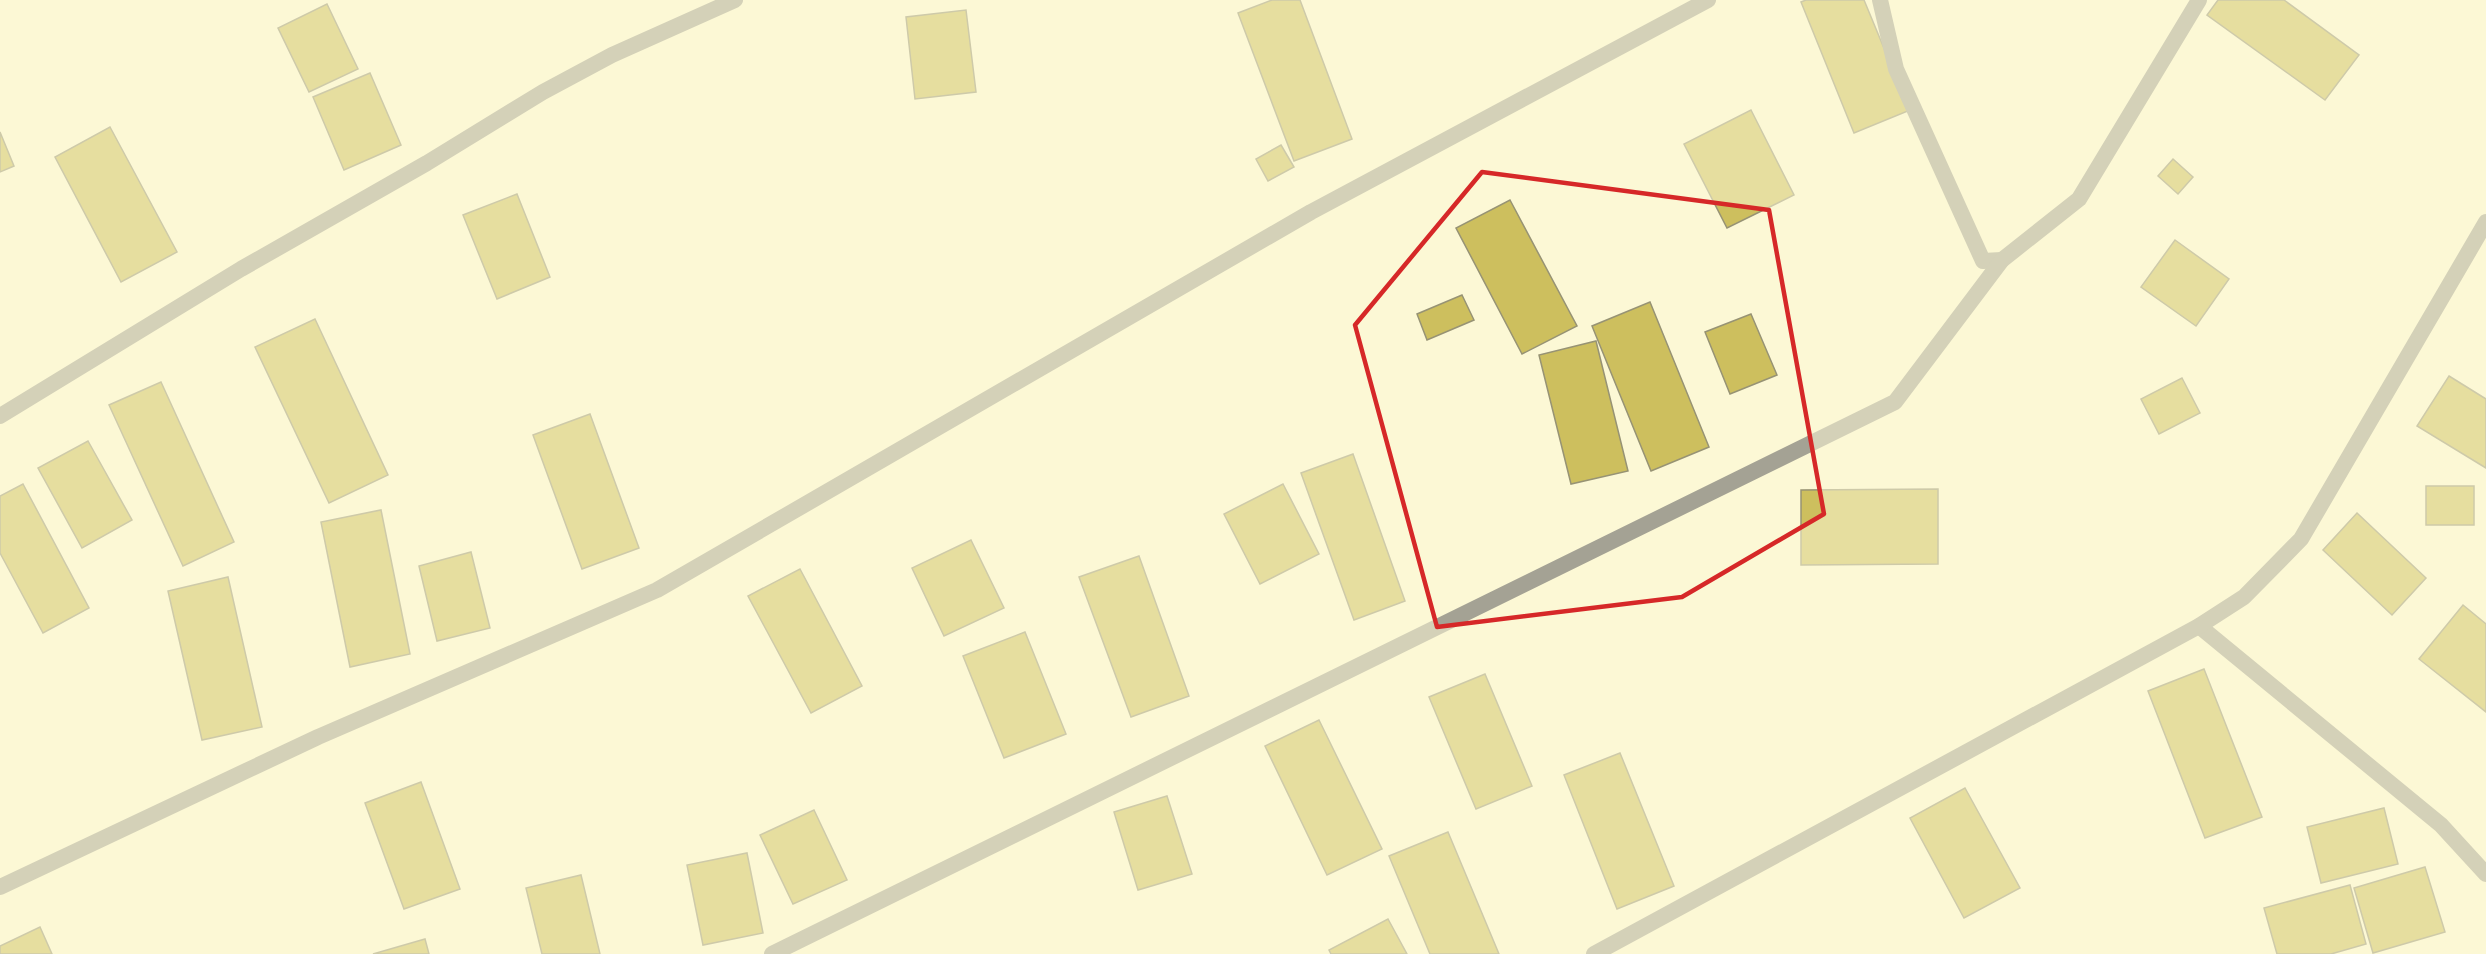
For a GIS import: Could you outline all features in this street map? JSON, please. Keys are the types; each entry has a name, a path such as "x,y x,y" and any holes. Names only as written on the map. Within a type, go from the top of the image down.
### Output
{"street":[{"path":"0,416 241,269 427,163 543,92 612,55 735,0"},
{"path":"0,887 318,737 657,590 1301,218 1708,0"},
{"path":"1880,0 1896,69 1983,261 2002,260"},
{"path":"772,954 1895,402 2002,260 2079,199 2199,0"},
{"path":"1594,954 2199,626 2244,597 2301,539 2486,222"},
{"path":"2199,626 2441,825 2486,874"}],"highlighted area":[{"path":"1482,172 1769,210 1824,514 1682,597 1437,627 1355,325"}],"building":[{"path":"1272,0 1300,0 1352,139 1294,161 1238,13"},
{"path":"1806,0 1864,0 1898,82 1920,106 1854,133 1801,2"},
{"path":"2218,0 2284,0 2359,55 2325,100 2207,15"},
{"path":"327,4 358,69 309,92 278,28"},
{"path":"966,10 976,92 915,99 906,17"},
{"path":"370,73 401,145 344,170 313,97"},
{"path":"1751,110 1794,195 1727,228 1684,144"},
{"path":"110,127 177,252 121,282 55,157"},
{"path":"0,132 14,166 0,172"},
{"path":"1281,145 1294,167 1268,181 1256,159"},
{"path":"2173,159 2193,177 2178,194 2158,176"},
{"path":"517,194 550,277 497,299 463,215"},
{"path":"1510,200 1577,326 1522,354 1456,228"},
{"path":"2175,240 2229,279 2196,326 2141,287"},
{"path":"1462,295 1474,320 1427,340 1417,314"},
{"path":"1650,302 1709,447 1651,471 1592,326"},
{"path":"1751,314 1777,375 1730,394 1705,332"},
{"path":"315,319 388,475 329,503 255,347"},
{"path":"1596,341 1628,471 1571,484 1539,355"},
{"path":"2449,376 2486,399 2486,468 2417,426"},
{"path":"2182,378 2200,413 2159,434 2141,399"},
{"path":"161,382 234,542 183,566 109,405"},
{"path":"590,414 639,548 582,569 533,435"},
{"path":"88,441 132,520 82,548 38,468"},
{"path":"1353,454 1405,601 1354,620 1301,473"},
{"path":"23,484 89,608 43,633 0,553 0,496"},
{"path":"1283,484 1319,554 1260,584 1224,514"},
{"path":"2426,486 2474,486 2474,525 2426,525"},
{"path":"1938,489 1938,564 1801,565 1801,490"},
{"path":"381,510 410,654 350,667 321,522"},
{"path":"2357,513 2426,578 2392,615 2323,550"},
{"path":"971,540 1004,608 944,636 912,568"},
{"path":"471,552 490,628 437,641 419,566"},
{"path":"1139,556 1189,696 1131,717 1079,577"},
{"path":"800,569 862,686 811,713 748,596"},
{"path":"228,577 262,727 202,740 168,591"},
{"path":"2463,605 2486,624 2486,712 2419,659"},
{"path":"1025,632 1066,734 1004,758 963,656"},
{"path":"2204,669 2262,817 2205,838 2148,691"},
{"path":"1485,674 1532,786 1476,809 1429,697"},
{"path":"1319,720 1382,849 1327,875 1265,746"},
{"path":"1620,753 1674,886 1617,909 1564,775"},
{"path":"421,782 460,889 404,909 365,803"},
{"path":"1965,788 2020,888 1964,918 1910,818"},
{"path":"1167,796 1192,874 1138,890 1114,812"},
{"path":"2384,808 2398,864 2321,883 2307,827"},
{"path":"814,810 847,880 793,904 760,835"},
{"path":"1448,832 1499,954 1430,954 1389,856"},
{"path":"747,853 763,933 703,945 687,865"},
{"path":"2425,867 2445,932 2373,953 2354,888"},
{"path":"581,875 600,954 542,954 526,888"},
{"path":"2350,885 2366,944 2331,954 2277,954 2264,908"},
{"path":"1388,919 1407,954 1331,954 1329,950"},
{"path":"40,927 52,954 0,954 0,946"},
{"path":"425,939 429,954 373,954"}]}
